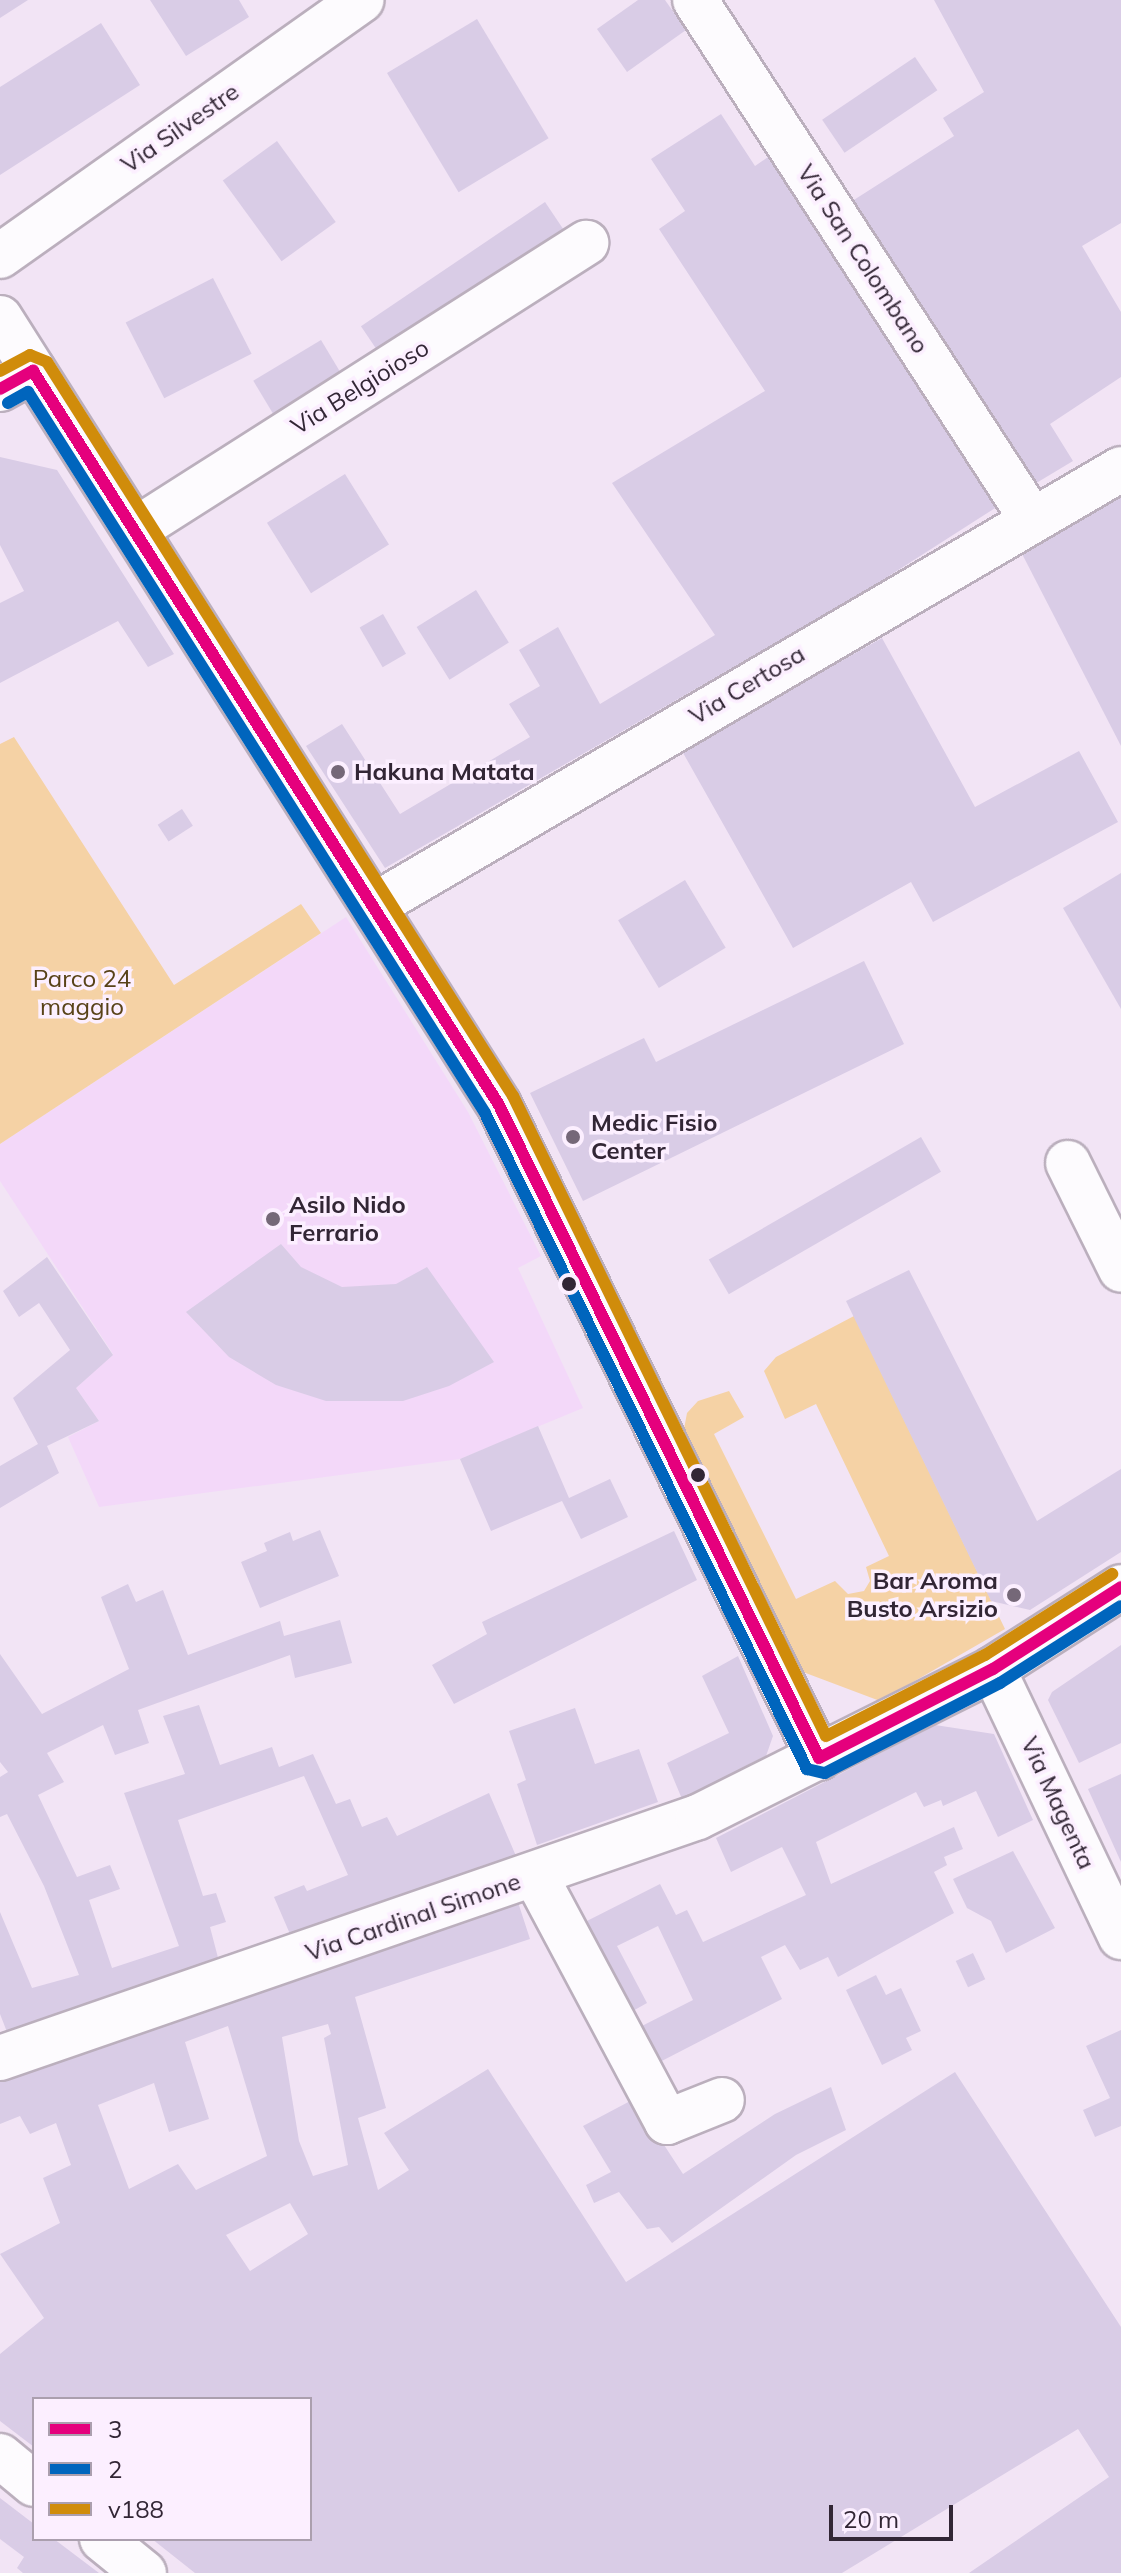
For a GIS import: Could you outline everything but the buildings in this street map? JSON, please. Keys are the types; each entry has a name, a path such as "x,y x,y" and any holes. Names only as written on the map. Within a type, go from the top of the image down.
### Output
{"street":[{"name":"Via Silvestre","path":"0,256 361,0"},
{"name":"Via San Colombano","path":"695,0 1031,518"},
{"name":"Via Belgioioso","path":"135,530 586,243"},
{"path":"0,318 16,380 135,530 499,1105 819,1758"},
{"name":"Via Certosa","path":"375,905 1031,518 1121,469"},
{"path":"1068,1163 1121,1270"},
{"name":"Via Cardinal Simone","path":"1,2054 535,1875 689,1820 993,1669 1121,1587"},
{"name":"Via Magenta","path":"993,1669 1121,1937"},
{"path":"535,1875 667,2122 722,2100"},
{"path":"0,2456 32,2482"},
{"path":"104,2541 144,2573"}],"shaded area":[{"name":"Asilo Nido Ferrario","path":"346,917 468,1112 541,1256 518,1268 583,1408 460,1459 99,1507 68,1437 99,1421 76,1388 113,1354 0,1181 0,1144"}],"green space":[{"name":"Parco 24 maggio","path":"14,737 174,985 301,904 321,933 0,1144 0,744"},
{"path":"854,1316 1005,1629 880,1701 803,1672 684,1429 687,1413 698,1401 729,1391 744,1417 714,1434 796,1599 835,1581 848,1594 864,1591 870,1581 866,1567 889,1556 816,1404 785,1419 764,1371 776,1357"}],"transit line":[{"name":"v188","path":"0,371 30,355 47,362 513,1096 826,1736 985,1655 1112,1574"},
{"name":"3","path":"0,389 33,371 499,1105 819,1758 993,1669 1121,1587"},
{"name":"2","path":"8,403 28,392 485,1113 807,1769 825,1773 1000,1683 1121,1606"}],"place":[{"name":"Hakuna Matata","path":"338,772"},
{"name":"Medic Fisio Center","path":"573,1137"},
{"name":"Asilo Nido Ferrario","path":"273,1219"},
{"name":"Bar Aroma Busto Arsizio","path":"1014,1595"}]}
